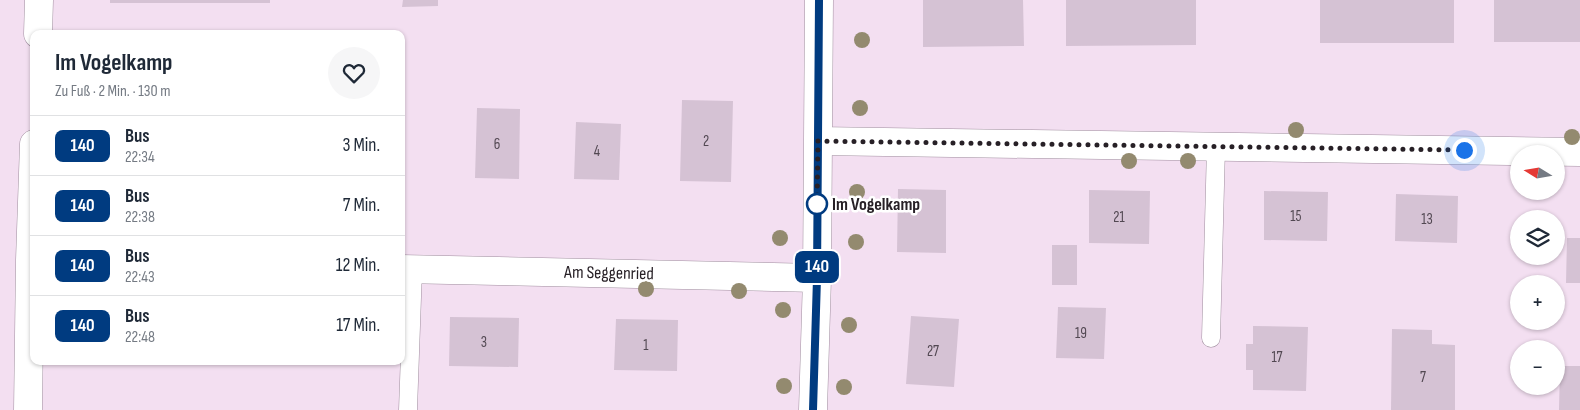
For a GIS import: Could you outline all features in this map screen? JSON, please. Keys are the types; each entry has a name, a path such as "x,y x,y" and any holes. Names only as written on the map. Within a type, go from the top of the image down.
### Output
{"street":[{"path":"38,30 39,0"},
{"path":"813,410 817,278 820,0"},
{"path":"818,141 1580,152"},
{"name":"Am Seggenried","path":"407,269 817,278"},
{"path":"28,410 30,335"}],"lane":[{"path":"1211,338 1216,147"},
{"path":"407,269 408,410"}],"building":[{"path":"110,0 270,0 270,3 110,3"},
{"path":"403,0 438,0 438,6 402,7"},
{"path":"923,0 1023,0 1024,46 923,47"},
{"path":"1066,0 1196,0 1196,45 1066,46"},
{"path":"1320,0 1454,0 1454,43 1320,43"},
{"path":"1494,0 1580,0 1580,42 1494,42"},
{"path":"682,100 733,101 731,182 680,181"},
{"path":"477,108 520,109 519,179 475,178"},
{"path":"576,122 621,124 619,180 574,179"},
{"path":"898,189 946,190 946,253 897,252"},
{"path":"1089,190 1150,191 1149,244 1089,243"},
{"path":"1264,191 1328,192 1327,241 1264,240"},
{"path":"1396,194 1458,196 1457,243 1395,241"},
{"path":"1567,238 1580,238 1580,283 1566,283"},
{"path":"1052,245 1077,245 1077,285 1052,285"},
{"path":"1058,307 1106,308 1104,359 1056,358"},
{"path":"911,316 959,319 954,387 906,384"},
{"path":"450,317 519,318 518,367 449,366"},
{"path":"616,319 678,320 677,371 614,370"},
{"path":"1253,326 1308,327 1306,391 1253,390 1253,370 1246,370 1246,344 1253,344"},
{"path":"1392,329 1432,330 1432,344 1455,345 1455,410 1391,410"},
{"path":"1565,366 1580,366 1580,410 1559,410 1559,395 1565,395"}],"bus line":[{"name":"140","path":"813,410 817,278 819,0"}],"place":[{"name":"Im Vogelkamp","path":"817,204"}],"route":[{"path":"817,204 818,141 1464,150"}]}
